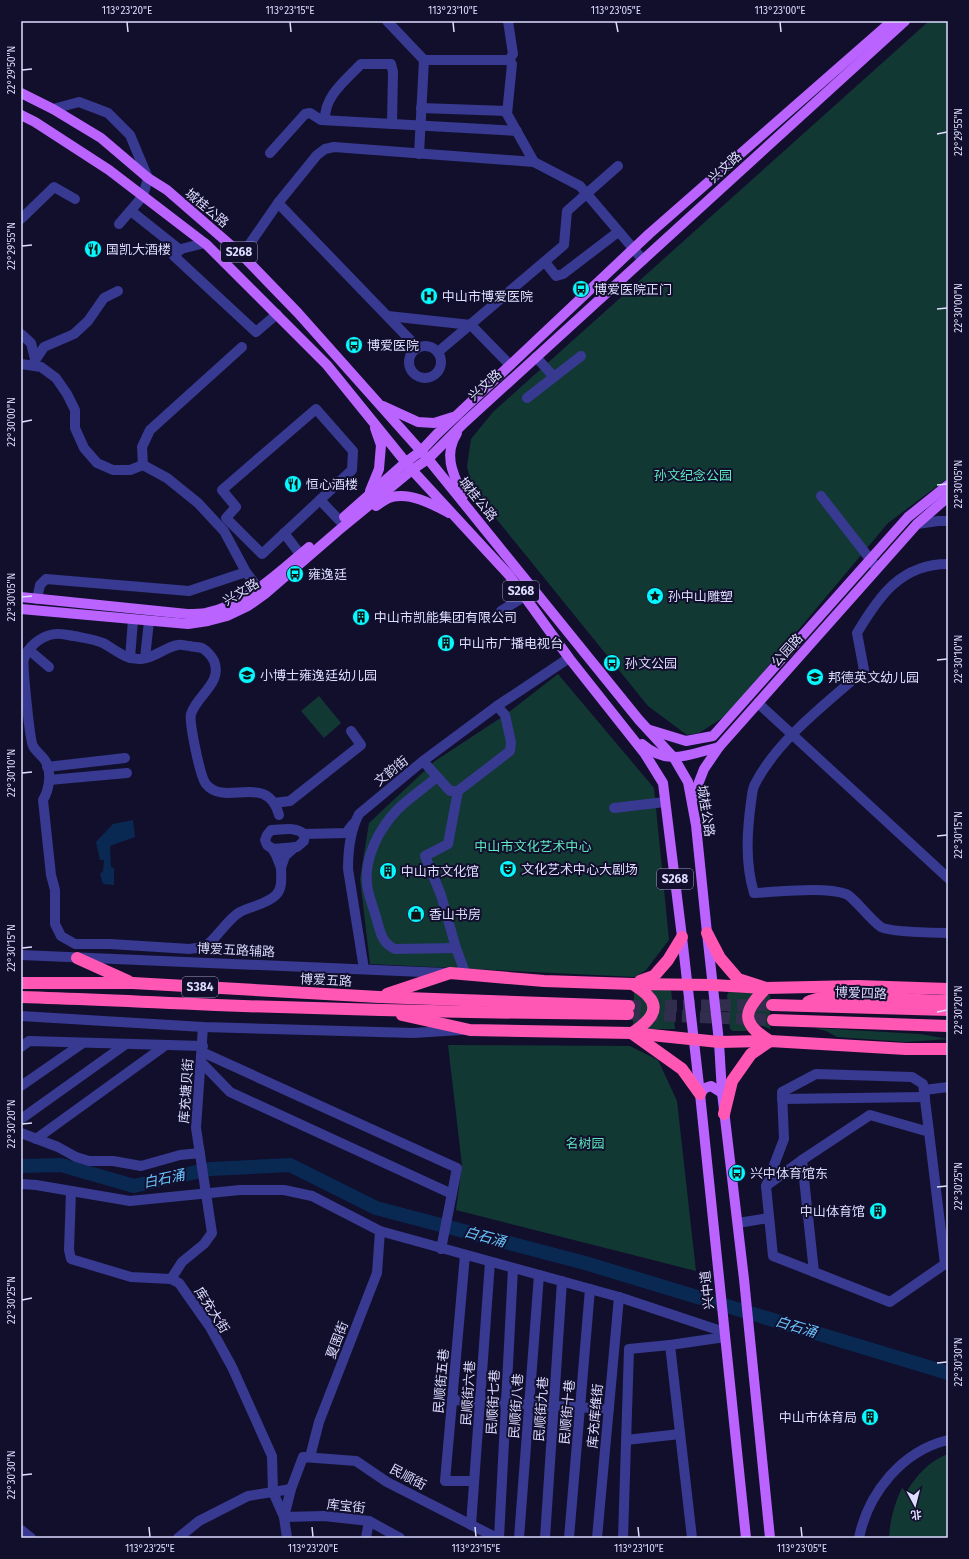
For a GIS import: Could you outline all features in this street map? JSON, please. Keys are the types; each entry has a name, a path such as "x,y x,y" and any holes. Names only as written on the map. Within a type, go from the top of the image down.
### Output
{"highway":[{"name":"S268","path":"707,933 720,958 738,979 766,988"},
{"path":"633,984 654,976 668,960 682,937"},
{"path":"77,958 132,983"},
{"path":"379,997 450,973 544,981 687,985"},
{"name":"博爱五路","path":"21,983 132,983 629,1010 373,1009 216,1005 101,999 21,997"},
{"path":"632,1033 647,1023 652,1016 653,1011 653,1005 649,996 633,984"},
{"name":"S268","path":"687,985 766,988 858,986 948,989"},
{"path":"766,988 752,1003 748,1016 750,1026 756,1033 770,1041"},
{"path":"803,1006 812,1000 825,997 848,996 948,1001"},
{"name":"博爱四路","path":"772,1004 948,1010"},
{"path":"373,1009 470,1030 632,1033 719,1042 770,1041 906,1049 948,1049"},
{"path":"773,1020 948,1026"},
{"path":"632,1033 682,1069 700,1094"},
{"path":"724,1114 732,1081 750,1054 770,1041"}],"main road":[{"name":"兴文路","path":"424,455 437,434 633,249 892,21"},
{"name":"兴文路","path":"21,597 187,614 206,613 242,599 339,526 368,496 424,455 464,423 905,21"},
{"name":"城桂公路","path":"21,93 53,108 101,138 148,178 167,190 242,255 298,313 424,455 648,729 674,758 688,782 696,825 719,1042"},
{"name":"城桂公路","path":"21,115 109,170 205,243 327,365 409,466 509,575 569,658 645,754 663,783 693,1039"},
{"path":"378,403 402,416 418,422 434,423 455,417"},
{"path":"368,496 379,469 381,445 372,420"},
{"path":"464,423 455,436 449,455 453,475 469,509"},
{"name":"兴文路","path":"21,609 188,624 227,616 248,606 265,594 339,526 409,466"},
{"name":"公园路","path":"692,800 704,769 719,747 917,524 948,485"},
{"path":"339,526 392,496 411,497 428,502 457,518"},
{"name":"公园路","path":"648,729 686,741 713,736 908,517 934,502 948,497"},
{"path":"626,729 651,751 662,756 674,758 719,747"},
{"name":"兴中道","path":"693,1039 746,1538"},
{"path":"719,1042 724,1114 738,1223 770,1538"},
{"path":"700,1094 705,1088 712,1086 722,1093"}],"street":[{"path":"387,21 424,60 509,60"},
{"path":"508,21 513,54 509,60"},
{"path":"419,154 424,60"},
{"path":"509,60 512,64 507,114 534,162"},
{"path":"325,120 324,113 330,97 361,64 391,64 394,72 392,124"},
{"path":"53,108 79,102 108,113 130,135 148,178 143,196 119,224"},
{"path":"421,108 507,111"},
{"path":"270,153 305,114 310,113 321,120 517,131"},
{"path":"242,255 278,203 316,155 325,149 334,147 534,162 580,186 643,260"},
{"path":"438,352 564,245 567,211 618,166"},
{"path":"21,219 54,186 75,199"},
{"path":"278,203 418,348"},
{"path":"130,211 180,250"},
{"path":"545,262 556,276 563,274 618,232"},
{"path":"205,243 180,250 174,256 256,332 277,314"},
{"path":"34,362 44,346 74,334 88,321 104,298 118,291"},
{"path":"388,316 471,325 510,365"},
{"path":"21,334 31,343 34,362"},
{"path":"429,346 438,352 441,363 438,372 430,377 420,377 412,370 410,361 414,351 418,348 429,346"},
{"path":"143,465 142,446 150,430 242,347"},
{"path":"536,356 554,377"},
{"path":"527,398 581,356"},
{"path":"21,364 34,362 56,378 67,394 75,410 75,428 84,448 97,463 113,470 130,470 143,465 167,478 198,502 224,531 246,572 258,588"},
{"path":"316,409 353,451 352,470 284,534 262,554 226,518 236,507 222,490 316,409"},
{"path":"821,496 877,568"},
{"path":"320,500 339,526"},
{"path":"934,502 948,521"},
{"path":"917,524 938,520 948,521"},
{"path":"284,534 300,554"},
{"path":"948,564 915,570 897,580 872,607 857,633 864,670 792,735 774,755 754,786 747,833 750,878 754,892 833,890 848,894 865,913 882,928 912,932 948,933"},
{"path":"37,599 40,585 46,579 189,591 246,572"},
{"path":"501,611 525,596"},
{"path":"130,658 133,620"},
{"path":"145,658 149,621"},
{"path":"293,829 286,824 274,803 265,794 256,791 231,793 213,791 205,784 200,772 191,715 196,704 212,684 216,674 216,668 211,655 201,648 178,645 151,657 130,658 122,656 110,647 93,639 62,634 50,634 40,639 29,650 24,659 24,672 32,745 47,762 49,780 46,795 43,800 51,875 55,890 55,924 61,936 75,944 110,944 190,949 203,947 210,942 221,928 239,912 264,902 276,895 281,888 281,868 285,856 295,847"},
{"path":"29,650 49,667"},
{"name":"文韵街","path":"353,824 359,814 423,761 497,706 569,658"},
{"path":"758,703 948,878"},
{"path":"423,761 450,791 458,791 510,750 511,742 505,715 497,706"},
{"path":"274,803 290,801 361,745 351,731"},
{"path":"47,767 125,758"},
{"path":"49,780 127,773"},
{"path":"437,777 392,816 376,841 370,854 367,882 382,935 388,946 395,949 456,948"},
{"path":"458,791 448,844 425,856 441,895 456,948 466,975"},
{"path":"614,808 665,802"},
{"path":"279,814 276,824 265,840 267,845 273,849 295,847 302,844 304,838"},
{"path":"304,838 346,833 353,824"},
{"path":"353,824 348,852 348,869 364,969"},
{"path":"271,830 299,830 304,838"},
{"path":"304,838 345,838 350,844"},
{"path":"272,848 281,868"},
{"name":"博爱五路辅路","path":"21,955 450,973"},
{"path":"21,1016 203,1027 414,1033 470,1030"},
{"name":"库充塘贝街","path":"171,1279 182,1262 204,1244 212,1233 196,1128 203,1027"},
{"path":"21,1047 29,1041 166,1045 202,1049 457,1168 441,1245"},
{"path":"21,1086 83,1043"},
{"path":"21,1119 126,1044"},
{"path":"36,1139 166,1045"},
{"path":"201,1062 230,1092 452,1194"},
{"path":"816,1074 912,1077 923,1084 924,1093 947,1265 890,1302 773,1256 766,1186 784,1139 782,1092 816,1074"},
{"path":"782,1100 924,1093 948,1087"},
{"path":"766,1186 870,1114 929,1132"},
{"path":"21,1133 76,1157 89,1161 113,1162 141,1166 180,1155 201,1155"},
{"path":"802,1160 814,1272"},
{"path":"21,1184 36,1185 130,1201 240,1190 284,1190 312,1196 380,1231 441,1245 465,1256 619,1296 724,1335"},
{"path":"71,1191 69,1250 71,1259 131,1277 171,1279"},
{"path":"738,1223 769,1218"},
{"name":"夏围街","path":"307,1457 319,1422 377,1273 380,1231"},
{"name":"民顺街五巷","path":"465,1256 445,1481 474,1481"},
{"name":"民顺街六巷","path":"471,1525 490,1262"},
{"name":"民顺街七巷","path":"498,1538 512,1268"},
{"name":"民顺街八巷","path":"519,1538 538,1275"},
{"name":"库充大街","path":"171,1279 179,1283 210,1328 232,1367 272,1456 273,1492 284,1518 287,1538"},
{"name":"民顺街九巷","path":"545,1538 562,1282"},
{"name":"民顺街十巷","path":"569,1538 590,1289"},
{"name":"库充库维街","path":"598,1538 619,1296"},
{"path":"623,1538 629,1349 670,1345 724,1335"},
{"path":"670,1345 692,1538"},
{"path":"452,1400 609,1409"},
{"path":"626,1440 680,1434"},
{"path":"859,1538 862,1524 874,1496 893,1472 917,1453 948,1440"},
{"name":"库充大街","path":"284,1518 291,1489 307,1457"},
{"name":"民顺街","path":"307,1457 356,1461 387,1482 498,1538"},
{"path":"178,1538 199,1521 248,1496 291,1489"},
{"name":"库宝街","path":"284,1518 324,1516 369,1521 396,1537"},
{"path":"366,1538 369,1521"},
{"path":"21,1530 31,1538"}],"green space":[{"name":"孙文纪念公园","path":"929,21 948,21 948,478 888,523 727,715 699,733 687,735 648,706 473,490 467,467 471,439 493,412"},
{"name":"中山市文化艺术中心","path":"558,674 654,788 669,940 646,970 635,977 370,964 360,879 369,823 435,761 505,715"},
{"path":"319,696 341,723 324,738 301,711"},
{"path":"644,988 671,989 675,1029 647,1029 651,1024"},
{"path":"634,991 648,1002 648,1016 633,1025"},
{"path":"729,992 753,993 754,1031 733,1031 730,1029 727,995"},
{"path":"767,995 770,995 770,1029 760,1025 754,1014 756,1002"},
{"path":"815,1028 920,1034 948,1039 906,1042 837,1037 826,1031"},
{"name":"名树园","path":"448,1045 630,1046 658,1060 677,1101 696,1271 456,1210 462,1165"},
{"path":"948,1454 948,1538 889,1538 893,1512 902,1488 907,1491 924,1469 935,1460"}],"water":[{"path":"133,820 135,837 110,846 111,867 114,868 114,885 103,884 100,874 103,871 104,860 100,860 96,842 113,824"}],"waterway":[{"name":"白石涌","path":"21,1166 61,1165 134,1186 210,1169 290,1165 376,1208 585,1263 948,1373"}],"tunnel":[{"path":"629,1006 772,1005"},
{"path":"628,1014 773,1020"}],"place":[{"name":"国凯大酒楼","path":"93,249"},
{"name":"博爱医院正门","path":"581,289"},
{"name":"中山市博爱医院","path":"429,296"},
{"name":"博爱医院","path":"354,345"},
{"name":"恒心酒楼","path":"293,484"},
{"name":"雍逸廷","path":"295,574"},
{"name":"孙中山雕塑","path":"655,596"},
{"name":"中山市凯能集团有限公司","path":"361,617"},
{"name":"中山市广播电视台","path":"446,643"},
{"name":"孙文公园","path":"612,663"},
{"name":"小博士雍逸廷幼儿园","path":"247,675"},
{"name":"邦德英文幼儿园","path":"815,677"},
{"name":"文化艺术中心大剧场","path":"508,869"},
{"name":"中山市文化馆","path":"388,871"},
{"name":"香山书房","path":"416,914"},
{"name":"兴中体育馆东","path":"737,1173"},
{"name":"中山体育馆","path":"878,1211"},
{"name":"中山市体育局","path":"870,1417"}]}
